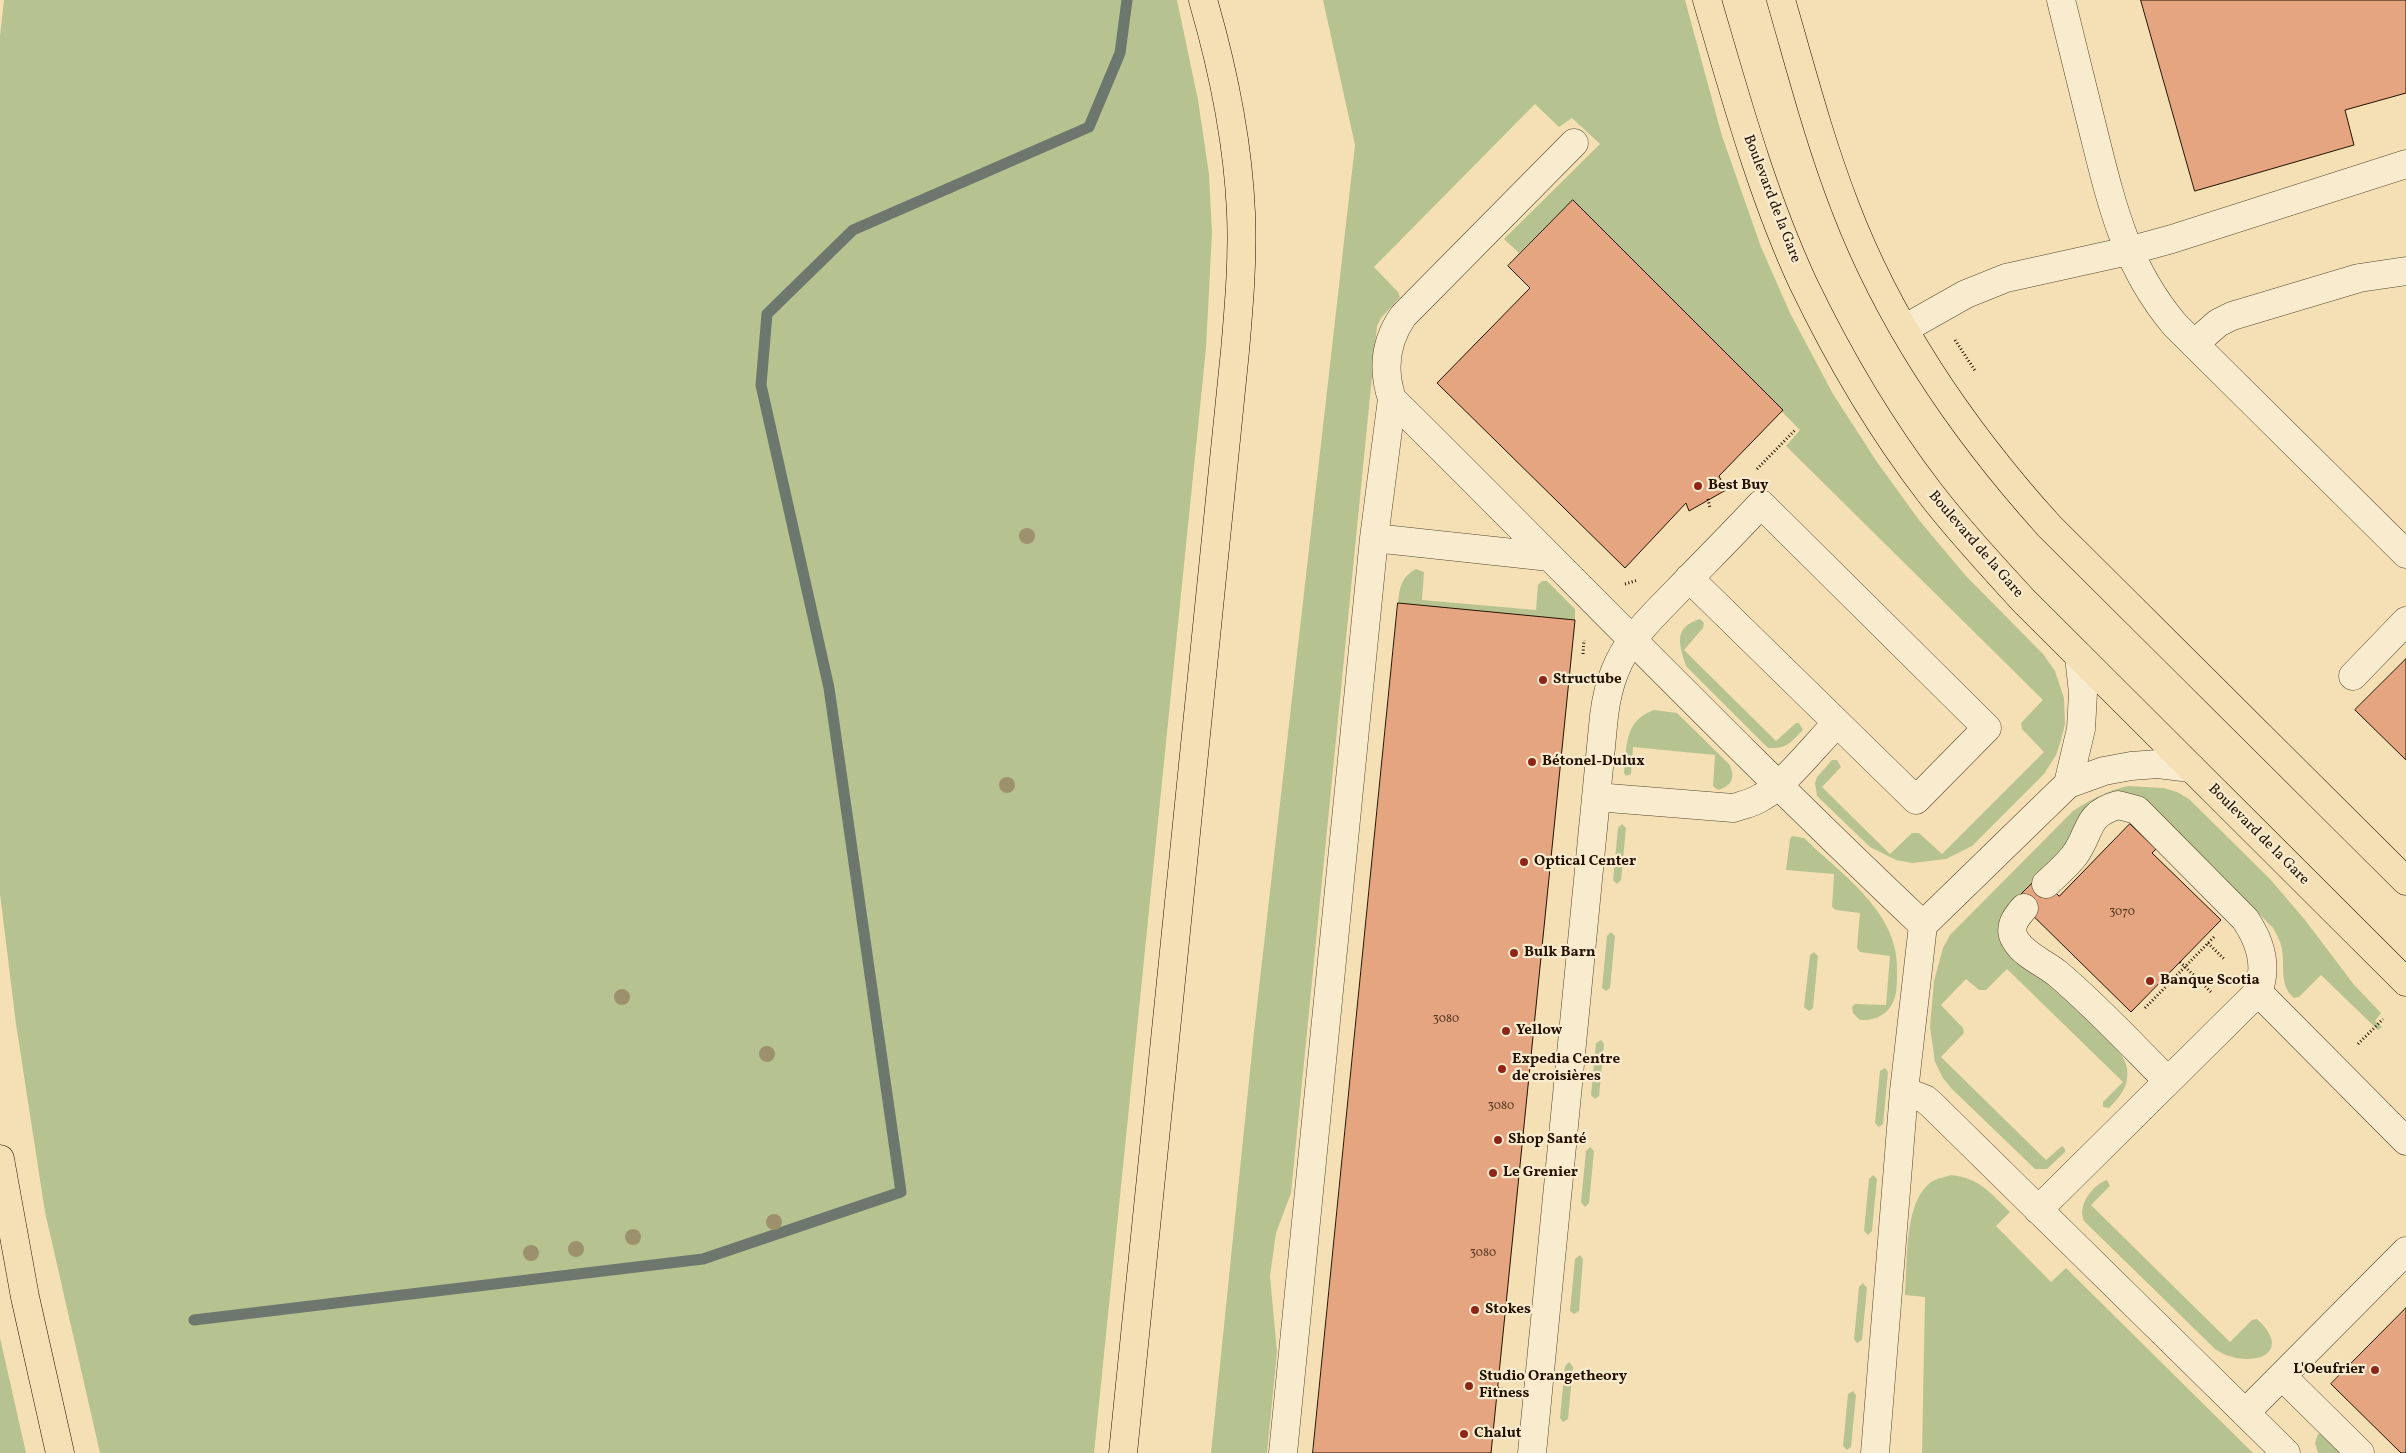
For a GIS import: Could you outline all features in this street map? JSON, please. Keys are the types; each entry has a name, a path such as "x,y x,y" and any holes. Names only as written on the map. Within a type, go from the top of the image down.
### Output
{"main road":[{"path":"1123,1453 1235,351 1241,272 1241,213 1226,91 1203,0"},
{"name":"Boulevard de la Gare","path":"1707,0 1766,192 1802,281 1845,365 1888,434 1948,517 2024,601 2406,982"},
{"path":"1781,0 1814,113 1845,206 1881,287 1904,328 1964,422 2032,507 2087,565 2406,881"},
{"path":"0,1160 25,1297 60,1453"}],"lane":[{"path":"2061,0 2113,213 2128,251 2161,309 2406,554"},
{"path":"1283,1453 1374,538 1392,399 1386,380 1389,340 1403,316 1574,143"},
{"path":"1904,328 1966,294 1999,280 2128,251 2406,164"},
{"path":"2194,344 2213,326 2232,316 2359,278 2406,271"},
{"path":"1392,399 1633,640 1692,702 1923,925"},
{"path":"1532,1453 1596,796 1608,692 1615,669 1633,640 1689,578 1761,504 1987,728 1916,800 1689,578"},
{"path":"1374,538 1550,557"},
{"path":"2353,676 2406,621"},
{"path":"2068,784 2081,729 2083,693 2079,656"},
{"path":"1596,796 1733,808 1764,797 1778,785 1837,723"},
{"path":"1875,1453 1904,1092 1923,925 2068,784 2104,771 2131,766 2158,764 2191,768"},
{"path":"2038,1210 2258,992 2263,968 2260,950 2249,925 2238,911 2137,810 2118,805 2105,809 2097,815 2090,822 2075,855 2046,884"},
{"path":"2024,908 2014,920 2012,929 2015,940 2022,948 2058,974 2168,1081"},
{"path":"2258,992 2406,1142"},
{"path":"1904,1092 1925,1099 1932,1105 2286,1453"},
{"path":"2245,1413 2406,1251"},
{"path":"2282,1376 2360,1453"}],"path":[{"path":"1956,342 1979,378"},
{"path":"2144,1009 2219,931"},
{"path":"2180,962 2190,972"}],"green space":[{"path":"4,0 1177,0 1198,100 1209,174 1212,233 1206,348 1094,1453 100,1453 45,1212 16,1024 0,894 0,36"},
{"path":"1323,0 1685,0 1722,136 1761,247 1790,313 1833,394 1877,462 1919,520 1966,576 2043,654 2055,671 2064,698 2065,724 2056,755 2044,774 1972,846 1946,859 1912,863 1896,860 1870,847 1817,796 1815,783 1817,777 1832,760 1837,760 1841,767 1822,787 1890,854 1912,833 1919,833 1942,854 2044,752 2022,729 2021,723 2043,700 1786,446 1800,430 1573,200 1519,253 1504,239 1600,144 1572,118 1559,127 1535,104 1374,267 1398,292 1400,297 1381,318 1377,326 1291,1193 1276,1233 1270,1276 1277,1352 1267,1453 1211,1453 1254,1032 1355,145"},
{"path":"1416,569 1424,572 1422,600 1536,610 1538,585 1542,581 1547,581 1575,609 1575,620 1398,603 1404,579"},
{"path":"1700,619 1704,623 1703,628 1684,650 1776,741 1796,723 1799,723 1803,730 1788,744 1768,748 1686,666 1681,650 1680,637 1685,627 1691,622"},
{"path":"1654,710 1677,713 1729,764 1732,777 1727,786 1718,790 1713,786 1715,755 1633,747 1631,774 1626,776 1624,773 1627,744 1632,727 1644,715"},
{"path":"2128,786 2163,788 2177,792 2189,799 2270,879 2305,920 2355,986 2381,1013 2375,1021 2382,1027 2378,1030 2321,975 2299,997 2294,998 2289,993 2284,982 2283,956 2279,939 2273,928 2146,800 2139,796 2117,793 2016,899 2029,971 2049,984 2105,1035 2126,1064 2126,1083 2118,1098 2109,1108 2103,1107 2103,1102 2123,1082 2007,969 1986,990 1979,990 1966,979 1941,1005 1963,1028 1964,1033 1941,1057 2046,1160 2062,1146 2065,1149 2065,1152 2047,1169 2035,1169 1943,1078 1935,1062 1930,1027 1934,981 1943,948 1950,935 2073,811 2099,796"},
{"path":"1622,824 1626,828 1621,880 1617,884 1613,880 1618,828"},
{"path":"1792,836 1804,838 1852,882 1880,914 1890,932 1896,952 1896,992 1890,1008 1877,1018 1860,1020 1853,1013 1852,1007 1855,1004 1886,1005 1890,956 1860,952 1857,948 1860,913 1836,910 1832,907 1834,874 1786,870"},
{"path":"1611,932 1615,936 1610,988 1606,991 1602,988 1607,936"},
{"path":"1814,952 1818,956 1813,1008 1809,1011 1804,1007 1810,955"},
{"path":"1601,1040 1604,1044 1599,1096 1595,1099 1591,1095 1596,1043"},
{"path":"1885,1068 1888,1072 1883,1124 1879,1127 1875,1123 1880,1071"},
{"path":"1590,1147 1594,1151 1589,1203 1585,1207 1581,1202 1586,1151"},
{"path":"1873,1175 1877,1179 1872,1231 1868,1235 1864,1231 1869,1179"},
{"path":"1951,1175 1970,1179 1990,1193 2010,1212 1996,1226 2051,1282 2066,1268 2253,1453 1922,1453 1925,1297 1905,1295 1907,1250 1916,1202 1923,1190 1933,1181"},
{"path":"2107,1180 2110,1186 2091,1205 2230,1342 2252,1320 2257,1319 2268,1332 2272,1343 2270,1351 2263,1356 2252,1359 2240,1359 2215,1349 2084,1221 2082,1215 2087,1197 2096,1186"},
{"path":"1580,1255 1583,1259 1579,1311 1574,1314 1570,1311 1575,1259"},
{"path":"1863,1283 1867,1288 1862,1340 1857,1343 1854,1339 1859,1287"},
{"path":"0,1338 26,1453 0,1453"},
{"path":"1569,1362 1573,1367 1568,1419 1563,1422 1560,1418 1565,1366"},
{"path":"1853,1391 1856,1395 1851,1447 1847,1450 1843,1446 1848,1394"},
{"path":"2318,1434 2324,1434 2343,1453 2318,1453 2315,1443"}],"building":[{"path":"2141,0 2406,0 2406,93 2345,110 2354,145 2195,191"},
{"path":"1573,200 1783,410 1719,476 1726,490 1689,511 1686,503 1625,568 1437,383 1530,288 1508,266"},
{"path":"1398,603 1575,620 1491,1453 1313,1453"},
{"path":"2406,659 2406,760 2355,710"},
{"path":"2130,824 2156,849 2152,853 2221,920 2131,1012 2016,899 2039,876 2059,896"},
{"path":"2406,1308 2406,1453 2401,1453 2331,1384"}],"waterway":[{"path":"194,1320 703,1259 901,1192 829,688 761,385 767,314 853,230 1089,127 1120,53 1127,0"}],"place":[{"name":"Best Buy","path":"1698,486"},
{"name":"Structube","path":"1543,680"},
{"name":"Bétonel-Dulux","path":"1532,762"},
{"name":"Optical Center","path":"1524,862"},
{"name":"Bulk Barn","path":"1514,953"},
{"name":"Banque Scotia","path":"2150,981"},
{"name":"Yellow","path":"1506,1031"},
{"name":"Expedia Centre de croisières","path":"1502,1069"},
{"name":"Shop Santé","path":"1498,1140"},
{"name":"Le Grenier","path":"1493,1173"},
{"name":"Stokes","path":"1475,1310"},
{"name":"L'Oeufrier","path":"2375,1370"},
{"name":"Studio Orangetheory Fitness","path":"1469,1386"},
{"name":"Chalut","path":"1464,1434"}]}
